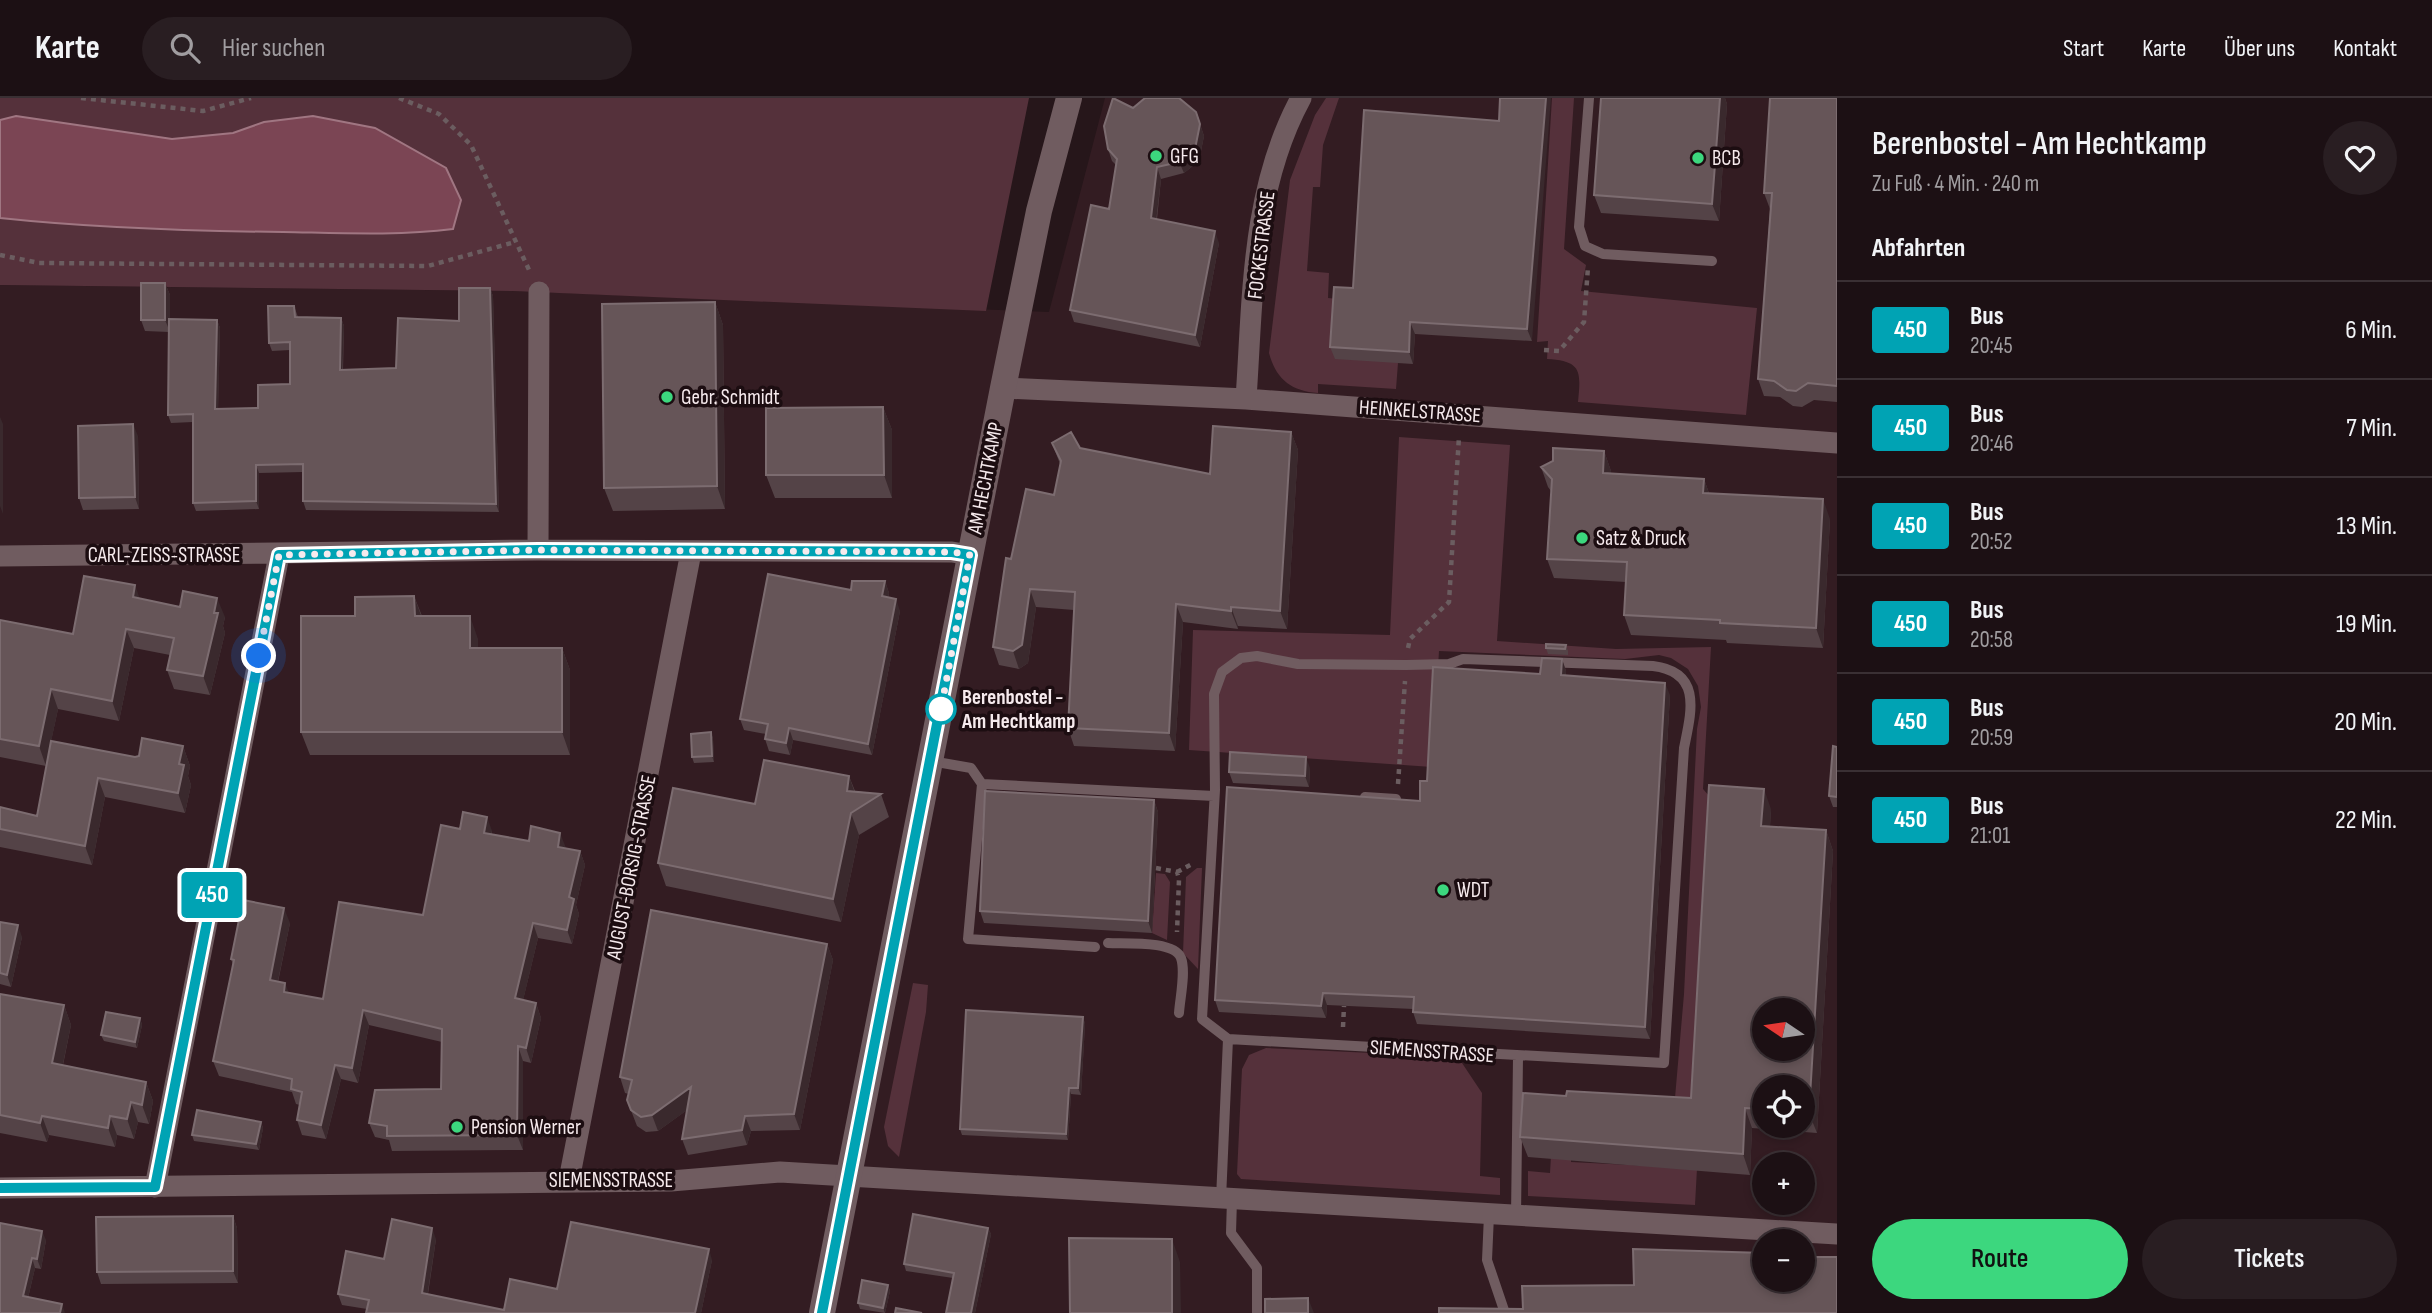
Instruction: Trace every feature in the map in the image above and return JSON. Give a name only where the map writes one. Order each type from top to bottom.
[{"type":"street","name":"AM HECHTKAMP","points":[[822,1313],[1003,388],[1040,211],[1069,98]]},
{"type":"street","name":"FOCKESTRASSE","points":[[1246,399],[1261,218],[1278,149],[1301,98]]},
{"type":"street","points":[[538,550],[539,292]]},
{"type":"street","name":"HEINKELSTRASSE","points":[[1003,388],[1246,399],[1837,443]]},
{"type":"street","name":"CARL-ZEISS-STRASSE","points":[[0,556],[279,555],[538,550],[952,552],[970,555]]},
{"type":"street","name":"AUGUST-BORSIG-STRASSE","points":[[569,1180],[691,552]]},
{"type":"street","points":[[155,1187],[279,555]]},
{"type":"street","name":"SIEMENSSTRASSE","points":[[0,1188],[671,1181],[780,1172],[1489,1214],[1515,1206],[1837,1234]]},
{"type":"lane","points":[[1589,98],[1579,232],[1589,250],[1712,261]]},
{"type":"lane","points":[[1257,1313],[1257,1268],[1231,1233],[1226,1199],[1228,1039],[1202,1019],[1214,793],[1214,694],[1222,672],[1233,663],[1257,656],[1298,664],[1449,664],[1463,659],[1653,666],[1667,668],[1679,675],[1689,687],[1691,704],[1684,748],[1664,1063],[1518,1056]]},
{"type":"lane","points":[[931,761],[971,768],[982,784],[968,939],[1095,947]]},
{"type":"lane","points":[[982,784],[1214,793],[1229,791]]},
{"type":"lane","points":[[1355,797],[1396,799]]},
{"type":"lane","points":[[1108,943],[1165,946],[1175,951],[1182,959],[1179,1013]]},
{"type":"lane","name":"SIEMENSSTRASSE","points":[[1228,1039],[1518,1056],[1515,1206]]},
{"type":"lane","points":[[1489,1214],[1487,1260],[1505,1313]]},
{"type":"path","points":[[81,98],[202,111],[251,98]]},
{"type":"path","points":[[399,98],[439,114],[471,145],[539,292]]},
{"type":"path","points":[[0,255],[39,263],[428,266],[515,242]]},
{"type":"path","points":[[1544,350],[1559,351],[1584,322],[1589,250]]},
{"type":"path","points":[[1396,799],[1410,639],[1449,601],[1462,414]]},
{"type":"path","points":[[1156,868],[1177,872],[1179,879],[1175,951]]},
{"type":"shaded area","points":[[0,98],[1029,98],[986,311],[512,291],[0,285],[0,218],[176,230],[411,233],[453,229],[461,200],[446,168],[375,128],[264,122],[233,133],[172,139],[16,116],[0,120]]},
{"type":"shaded area","points":[[1105,98],[1837,98],[1837,1313],[0,1313],[0,285],[512,291],[1049,312]]},
{"type":"shaded area","points":[[1326,98],[1339,98],[1323,145],[1320,187],[1313,187],[1307,271],[1329,273],[1328,298],[1338,299],[1398,363],[1396,389],[1318,384],[1318,393],[1300,390],[1280,377],[1269,353],[1290,180],[1315,115]]},
{"type":"shaded area","points":[[1552,98],[1574,98],[1564,249],[1586,265],[1581,291],[1757,308],[1746,415],[1578,402],[1577,370],[1567,362],[1547,359],[1548,341],[1537,342]]},
{"type":"shaded area","points":[[16,116],[172,139],[233,133],[264,122],[313,116],[375,128],[446,168],[461,200],[453,229],[411,233],[176,230],[0,218],[0,120]]},
{"type":"shaded area","points":[[1399,437],[1510,445],[1497,641],[1616,649],[1711,647],[1703,789],[1717,805],[1695,1205],[1528,1196],[1528,1171],[1550,1173],[1552,1139],[1572,1140],[1571,1162],[1669,1167],[1684,994],[1697,729],[1701,707],[1698,686],[1688,669],[1671,658],[1659,655],[1625,659],[1439,651],[1432,767],[1189,750],[1193,630],[1390,635]]},
{"type":"shaded area","points":[[1197,868],[1202,868],[1198,969],[1183,953],[1186,877]]},
{"type":"shaded area","points":[[1156,873],[1165,874],[1170,882],[1167,940],[1152,933]]},
{"type":"shaded area","points":[[913,983],[928,985],[926,1012],[899,1157],[888,1146],[884,1127]]},
{"type":"shaded area","points":[[1266,1048],[1458,1057],[1482,1093],[1480,1176],[1500,1178],[1500,1195],[1241,1179],[1237,1174],[1242,1069],[1249,1055]]},
{"type":"building","points":[[1113,98],[1133,108],[1145,98],[1179,98],[1196,112],[1200,124],[1195,149],[1179,162],[1157,167],[1151,218],[1215,231],[1195,335],[1070,310],[1091,205],[1109,209],[1117,159],[1108,149],[1104,126]]},
{"type":"building","points":[[1500,98],[1546,98],[1527,329],[1410,322],[1409,352],[1330,347],[1334,287],[1353,288],[1364,110],[1499,121]]},
{"type":"building","name":"BCB","points":[[1601,98],[1720,98],[1712,204],[1594,195]]},
{"type":"building","points":[[1770,98],[1837,98],[1837,386],[1808,383],[1796,391],[1787,390],[1774,381],[1758,379],[1772,193],[1764,193]]},
{"type":"building","points":[[141,283],[165,283],[165,320],[141,320]]},
{"type":"building","points":[[459,288],[490,288],[496,504],[303,501],[303,464],[256,465],[256,501],[193,503],[193,414],[168,415],[169,319],[217,320],[215,409],[258,408],[258,385],[290,384],[290,342],[269,343],[268,306],[294,306],[295,317],[341,318],[340,370],[396,368],[398,318],[459,321]]},
{"type":"building","name":"Gebr. Schmidt","points":[[715,302],[717,486],[604,488],[602,304]]},
{"type":"building","points":[[883,407],[884,475],[766,475],[766,408]]},
{"type":"building","points":[[133,424],[135,497],[79,498],[78,426]]},
{"type":"building","points":[[1213,426],[1291,432],[1280,611],[1231,607],[1231,611],[1176,604],[1169,733],[1068,728],[1075,592],[1030,589],[1022,645],[1013,651],[993,647],[1006,558],[1011,559],[1026,489],[1054,495],[1061,461],[1052,443],[1071,432],[1080,448],[1210,474]]},
{"type":"building","points":[[1553,448],[1604,451],[1603,473],[1704,479],[1703,493],[1823,499],[1816,628],[1624,615],[1627,562],[1547,559],[1552,479],[1541,467],[1553,461]]},
{"type":"building","points":[[768,574],[851,590],[852,581],[885,581],[882,596],[896,599],[868,744],[789,728],[786,743],[765,739],[768,724],[740,719]]},
{"type":"building","points":[[84,576],[135,585],[133,597],[180,607],[183,591],[217,598],[214,613],[218,613],[203,676],[167,670],[174,638],[126,629],[112,701],[51,689],[39,746],[0,739],[0,620],[73,634]]},
{"type":"building","points":[[414,596],[415,616],[470,616],[470,648],[562,648],[562,732],[301,732],[301,616],[355,616],[355,597]]},
{"type":"building","points":[[1546,644],[1566,645],[1565,649],[1546,648]]},
{"type":"building","name":"WDT","points":[[1542,658],[1562,659],[1561,675],[1665,683],[1645,1027],[1413,1012],[1414,997],[1323,993],[1321,1006],[1215,1000],[1227,787],[1420,801],[1420,781],[1427,781],[1433,667],[1540,674]]},
{"type":"building","points":[[711,732],[712,756],[692,757],[691,734]]},
{"type":"building","points":[[142,738],[183,746],[179,764],[184,765],[178,793],[98,778],[85,846],[0,829],[0,807],[37,816],[51,741],[135,757],[139,756]]},
{"type":"building","points":[[1833,746],[1837,747],[1837,797],[1829,796]]},
{"type":"building","points":[[1230,752],[1306,757],[1305,776],[1229,772]]},
{"type":"building","points":[[764,760],[849,776],[847,791],[881,794],[851,813],[833,899],[658,863],[673,788],[755,804]]},
{"type":"building","points":[[1709,785],[1764,789],[1761,826],[1826,830],[1815,1013],[1815,998],[1752,998],[1752,1061],[1812,1061],[1811,1075],[1752,1075],[1752,1108],[1745,1108],[1743,1154],[1520,1137],[1523,1093],[1566,1096],[1567,1091],[1691,1098]]},
{"type":"building","points":[[985,791],[1154,800],[1148,921],[980,911]]},
{"type":"building","points":[[463,812],[487,817],[484,833],[529,841],[531,826],[560,833],[558,847],[580,851],[569,897],[574,899],[567,930],[533,923],[515,998],[536,1003],[526,1048],[518,1046],[517,1135],[387,1136],[387,1126],[369,1123],[375,1090],[441,1089],[442,1029],[363,1010],[352,1068],[335,1065],[321,1125],[297,1120],[302,1092],[291,1089],[292,1079],[213,1061],[234,960],[231,959],[243,900],[284,908],[270,980],[285,983],[284,992],[323,999],[339,902],[423,915],[441,825],[460,829]]},
{"type":"building","points":[[651,910],[827,944],[794,1114],[745,1116],[742,1130],[682,1139],[691,1087],[652,1115],[641,1117],[631,1110],[627,1100],[632,1080],[620,1077]]},
{"type":"building","points":[[0,922],[18,925],[7,975],[0,973]]},
{"type":"building","points":[[0,994],[64,1005],[52,1063],[146,1082],[142,1105],[131,1102],[127,1119],[110,1116],[108,1128],[42,1116],[40,1123],[0,1115]]},
{"type":"building","points":[[966,1010],[1083,1017],[1078,1088],[1069,1088],[1066,1134],[960,1129]]},
{"type":"building","points":[[106,1012],[140,1018],[135,1042],[101,1035]]},
{"type":"building","points":[[197,1110],[261,1122],[256,1144],[192,1135]]},
{"type":"building","points":[[913,1214],[988,1228],[971,1313],[946,1313],[954,1273],[904,1264]]},
{"type":"building","points":[[233,1216],[233,1271],[97,1272],[96,1217]]},
{"type":"building","points":[[392,1219],[432,1228],[422,1293],[504,1310],[510,1279],[557,1289],[571,1222],[709,1249],[695,1313],[366,1313],[369,1300],[338,1294],[346,1251],[384,1259]]},
{"type":"building","points":[[0,1223],[42,1231],[37,1259],[32,1258],[23,1296],[62,1304],[60,1313],[0,1313]]},
{"type":"building","points":[[1069,1238],[1172,1239],[1172,1313],[1070,1313]]},
{"type":"building","points":[[1633,1249],[1752,1253],[1752,1292],[1815,1292],[1815,1257],[1837,1257],[1837,1313],[1439,1313],[1439,1308],[1523,1309],[1522,1286],[1634,1285]]},
{"type":"building","points":[[862,1280],[888,1285],[883,1308],[858,1303]]},
{"type":"building","points":[[1308,1298],[1308,1313],[1265,1313],[1265,1299]]},
{"type":"building","points":[[896,1308],[922,1313],[895,1313]]},
{"type":"bus line","name":"450","points":[[0,1188],[155,1187],[279,555],[538,550],[952,552],[970,555],[822,1313]]},
{"type":"place","name":"GFG","points":[[1156,156]]},
{"type":"place","name":"BCB","points":[[1698,158]]},
{"type":"place","name":"Gebr. Schmidt","points":[[667,397]]},
{"type":"place","name":"Satz & Druck","points":[[1582,538]]},
{"type":"place","name":"Berenbostel - Am Hechtkamp","points":[[941,709]]},
{"type":"place","name":"WDT","points":[[1443,890]]},
{"type":"place","name":"Pension Werner","points":[[457,1127]]},
{"type":"route","points":[[259,656],[279,555],[538,550],[952,552],[970,555],[941,709]]}]
